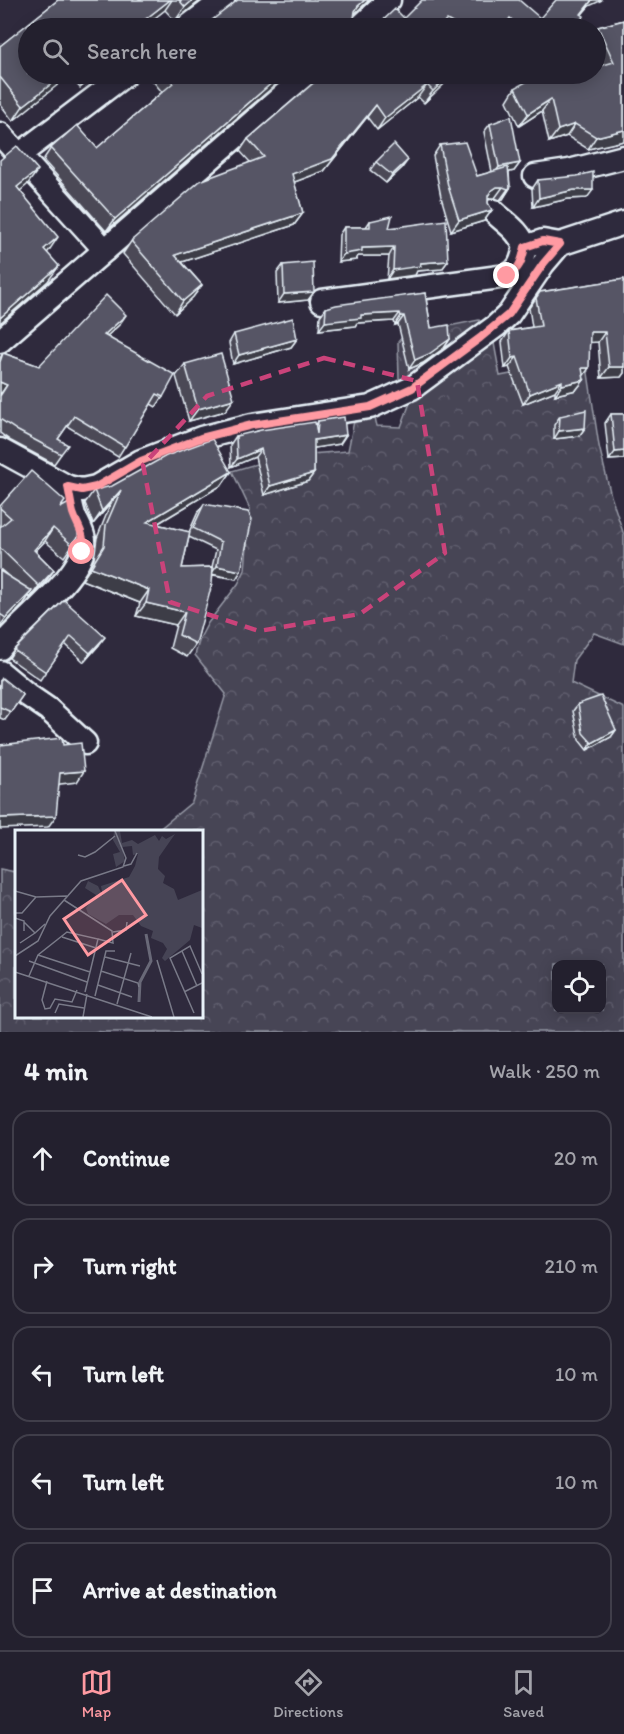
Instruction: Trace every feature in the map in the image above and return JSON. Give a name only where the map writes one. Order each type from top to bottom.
[{"type":"street","points":[[199,18],[223,0]]},
{"type":"street","points":[[370,18],[389,0]]},
{"type":"street","points":[[19,155],[113,84]]},
{"type":"street","points":[[0,341],[296,84]]},
{"type":"street","points":[[0,134],[105,250]]},
{"type":"street","points":[[535,176],[569,171],[624,157]]},
{"type":"street","points":[[322,301],[507,276],[515,272],[525,247],[523,240],[516,230],[493,212]]},
{"type":"street","points":[[525,247],[543,241],[560,244],[624,223]]},
{"type":"street","points":[[0,450],[68,487],[82,490],[96,487],[141,461],[201,438],[252,425],[370,407],[412,388],[509,314],[543,264],[560,244]]},
{"type":"street","points":[[0,648],[44,605],[73,570],[82,552],[84,542],[73,514],[68,487]]},
{"type":"street","points":[[0,672],[48,709],[85,743]]},
{"type":"highlighted area","points":[[324,358],[417,381],[445,553],[360,614],[259,631],[170,602],[143,465],[207,396]]},
{"type":"green space","points":[[479,320],[492,332],[500,376],[586,360],[599,446],[611,496],[624,535],[624,644],[594,633],[574,660],[571,683],[624,708],[624,1032],[0,1032],[0,869],[15,872],[15,1017],[202,1017],[202,830],[158,830],[192,802],[226,694],[195,655],[208,623],[238,584],[245,570],[250,509],[232,471],[284,456],[348,451],[355,416],[373,410],[377,426],[401,427],[413,395],[399,378],[398,342],[415,322],[424,331]]},
{"type":"building","points":[[58,0],[170,0],[147,18],[35,18]]},
{"type":"building","points":[[179,0],[193,0],[185,7]]},
{"type":"building","points":[[238,0],[365,0],[358,6],[354,18],[215,18]]},
{"type":"building","points":[[422,0],[519,0],[540,18],[510,18],[404,18]]},
{"type":"building","points":[[556,0],[592,0],[581,14],[584,16],[582,18],[540,18]]},
{"type":"building","points":[[395,9],[404,18],[385,18]]},
{"type":"building","points":[[624,20],[624,130],[596,137],[575,124],[558,130],[551,99],[528,114],[515,88],[522,84],[606,84],[606,64],[614,62],[606,44],[606,25]]},
{"type":"building","points":[[18,32],[18,84],[51,84],[23,106],[0,77],[0,46]]},
{"type":"building","points":[[172,84],[270,84],[115,219],[51,148],[77,125],[97,148]]},
{"type":"building","points":[[312,84],[440,84],[433,91],[427,85],[385,118],[376,105],[332,159],[292,174],[303,213],[175,255],[202,285],[183,301],[132,240],[200,181],[264,157],[248,139]]},
{"type":"building","points":[[511,116],[520,163],[499,167],[490,124]]},
{"type":"building","points":[[465,142],[477,176],[508,167],[510,188],[497,187],[491,191],[488,203],[492,210],[459,220],[448,186],[440,145]]},
{"type":"building","points":[[394,144],[408,160],[392,175],[376,162]]},
{"type":"building","points":[[17,146],[38,170],[17,187],[58,237],[44,249],[59,266],[0,318],[0,160]]},
{"type":"building","points":[[593,172],[593,190],[574,190],[539,198],[538,180]]},
{"type":"building","points":[[392,216],[389,228],[446,220],[448,261],[420,263],[421,266],[393,270],[394,247],[362,248],[362,251],[344,254],[344,227],[370,227],[370,221]]},
{"type":"building","points":[[313,262],[314,292],[284,294],[283,265]]},
{"type":"building","points":[[624,279],[624,367],[609,367],[605,332],[590,332],[589,368],[582,368],[584,380],[562,385],[562,381],[530,394],[517,357],[512,358],[509,331],[541,326],[536,298],[540,292]]},
{"type":"building","points":[[425,293],[431,328],[449,325],[450,339],[429,354],[415,360],[404,316],[400,313],[361,315],[361,318],[325,322],[326,308],[336,305]]},
{"type":"building","points":[[106,295],[126,315],[104,335],[175,375],[163,397],[157,394],[125,447],[74,416],[58,439],[68,445],[61,454],[0,419],[0,396],[7,385],[0,382],[0,362],[3,353],[39,366]]},
{"type":"building","points":[[293,318],[297,339],[239,355],[234,334]]},
{"type":"building","points":[[221,354],[234,399],[198,409],[185,364]]},
{"type":"building","points":[[586,410],[585,428],[559,431],[560,416]]},
{"type":"building","points":[[611,414],[624,414],[624,451],[615,452]]},
{"type":"building","points":[[344,417],[346,435],[314,440],[314,473],[270,486],[261,449],[237,459],[236,436],[315,422],[317,434],[318,421]]},
{"type":"building","points":[[212,439],[231,472],[147,522],[190,532],[182,568],[213,567],[212,584],[196,644],[179,635],[185,612],[146,603],[149,590],[91,567],[104,546],[106,525],[121,490],[102,511],[94,490],[112,486],[166,456]]},
{"type":"building","points":[[31,471],[65,501],[60,508],[69,503],[79,528],[78,537],[72,545],[53,528],[34,550],[54,570],[39,586],[0,548],[0,527],[11,518],[0,506]]},
{"type":"building","points":[[204,504],[248,512],[252,519],[241,571],[217,566],[221,542],[193,528]]},
{"type":"building","points":[[0,571],[32,591],[6,618],[0,614]]},
{"type":"building","points":[[64,600],[105,637],[90,653],[71,636],[46,672],[14,650]]},
{"type":"building","points":[[2,678],[23,695],[11,712],[0,707]]},
{"type":"building","points":[[601,696],[616,730],[592,743],[583,733],[578,704]]},
{"type":"building","points":[[62,738],[63,745],[81,743],[84,771],[60,773],[56,816],[0,818],[0,745]]},
{"type":"route","points":[[82,552],[84,542],[73,514],[68,487],[82,490],[96,487],[141,461],[201,438],[252,425],[370,407],[412,388],[509,314],[543,264],[560,244],[543,241],[525,247],[519,266],[515,272],[507,276]]}]
